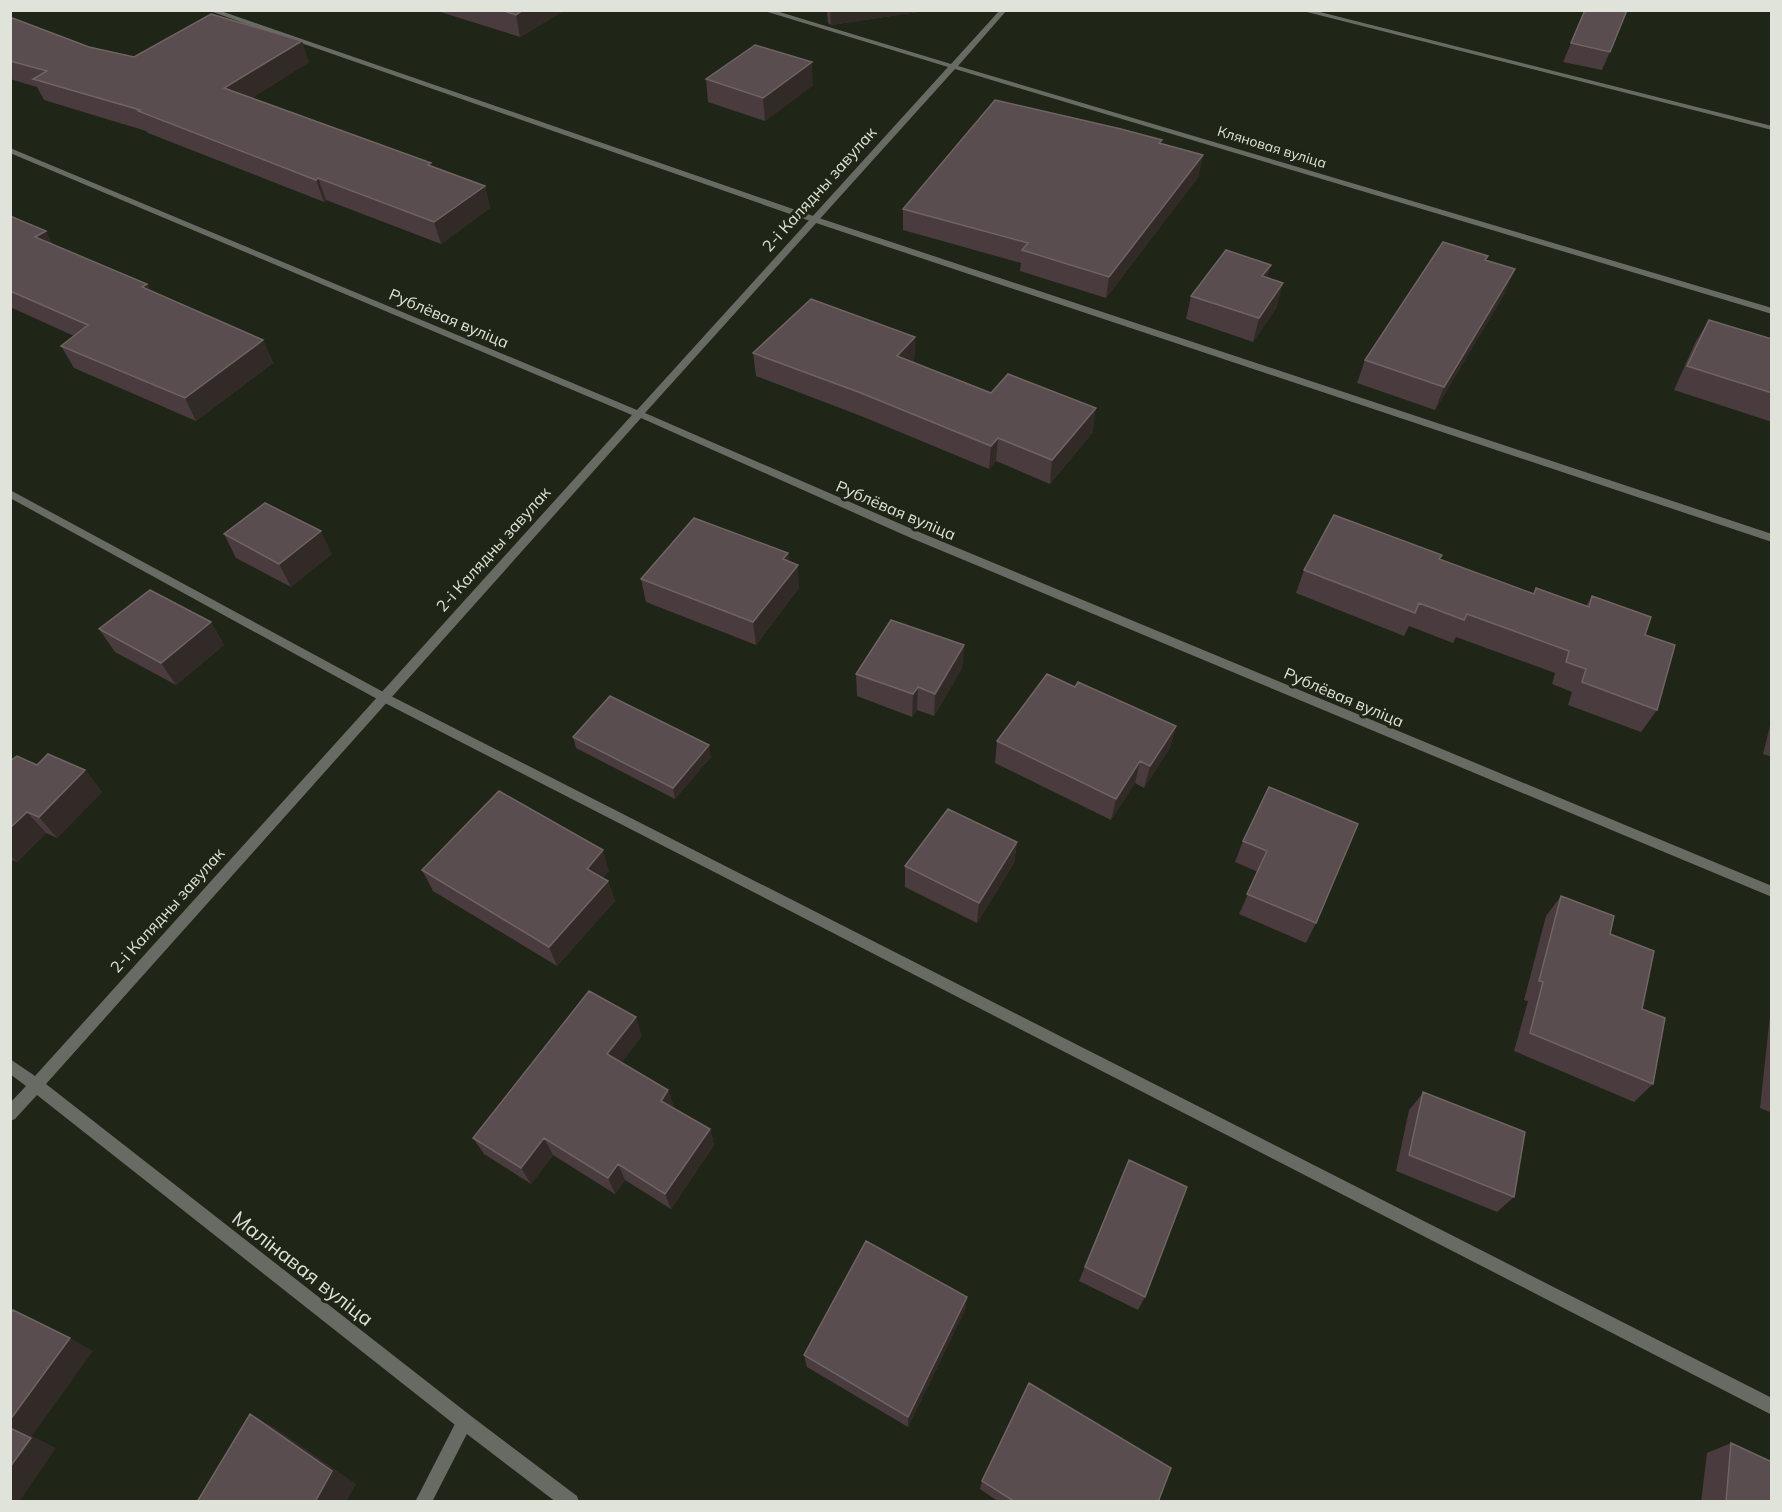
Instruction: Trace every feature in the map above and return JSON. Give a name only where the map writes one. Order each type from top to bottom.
[{"type":"street","points":[[210,10],[816,219],[1772,538]]},
{"type":"street","name":"Кляновая вуліца","points":[[764,10],[1772,311]]},
{"type":"street","name":"2-і Калядны завулак","points":[[10,1114],[383,697],[1004,10]]},
{"type":"street","points":[[1302,10],[1772,128]]},
{"type":"street","name":"Рублёвая вуліца","points":[[10,150],[639,414],[915,535],[1772,892]]},
{"type":"street","points":[[10,493],[383,697],[1772,1407]]},
{"type":"street","name":"Малінавая вуліца","points":[[10,1065],[465,1422],[571,1502]]},
{"type":"street","points":[[423,1502],[465,1422]]},
{"type":"building","points":[[501,10],[523,10],[516,15]]},
{"type":"building","points":[[1585,10],[1627,10],[1610,52],[1571,43]]},
{"type":"building","points":[[211,14],[302,41],[224,88],[431,163],[428,165],[485,186],[434,222],[318,178],[316,180],[138,111],[140,110],[33,79],[47,71],[10,61],[10,17],[89,47],[134,57]]},
{"type":"building","points":[[755,45],[812,62],[763,98],[706,79]]},
{"type":"building","points":[[995,100],[1121,129],[1162,140],[1159,143],[1203,155],[1109,277],[1022,250],[1028,243],[903,209]]},
{"type":"building","points":[[10,216],[46,231],[35,237],[147,284],[142,287],[263,340],[185,398],[61,346],[88,325],[10,291]]},
{"type":"building","points":[[1443,242],[1488,256],[1485,260],[1515,269],[1444,387],[1365,360]]},
{"type":"building","points":[[1226,250],[1271,265],[1262,276],[1283,283],[1259,318],[1191,296]]},
{"type":"building","points":[[811,299],[915,337],[897,356],[991,393],[1008,374],[1096,408],[1052,460],[998,438],[991,446],[861,393],[753,353]]},
{"type":"building","points":[[1709,320],[1772,339],[1772,393],[1687,366]]},
{"type":"building","points":[[265,503],[321,531],[279,564],[224,534]]},
{"type":"building","points":[[1334,515],[1442,555],[1439,559],[1534,594],[1536,588],[1589,607],[1592,596],[1651,617],[1645,635],[1675,645],[1657,710],[1582,682],[1586,669],[1566,662],[1569,651],[1467,614],[1464,620],[1419,603],[1415,613],[1304,570]]},
{"type":"building","points":[[694,518],[788,553],[783,559],[798,565],[753,622],[641,579]]},
{"type":"building","points":[[150,590],[211,622],[161,663],[99,629]]},
{"type":"building","points":[[891,620],[964,645],[935,694],[918,687],[913,694],[856,674]]},
{"type":"building","points":[[1047,674],[1075,687],[1078,682],[1176,726],[1150,766],[1140,761],[1116,799],[997,741]]},
{"type":"building","points":[[610,696],[709,745],[673,788],[573,737]]},
{"type":"building","points":[[48,754],[85,770],[39,817],[27,812],[10,828],[10,761],[17,756],[37,765]]},
{"type":"building","points":[[1269,787],[1358,824],[1316,923],[1247,894],[1267,851],[1243,841]]},
{"type":"building","points":[[499,791],[603,850],[587,869],[608,881],[549,947],[422,870]]},
{"type":"building","points":[[948,809],[1017,842],[979,903],[905,866]]},
{"type":"building","points":[[1561,896],[1614,916],[1610,934],[1654,951],[1642,1009],[1665,1018],[1653,1084],[1530,1033],[1543,982],[1539,981]]},
{"type":"building","points":[[589,991],[636,1017],[607,1054],[668,1090],[661,1101],[710,1129],[665,1194],[618,1164],[608,1178],[544,1138],[521,1168],[473,1138]]},
{"type":"building","points":[[1423,1092],[1525,1132],[1514,1197],[1409,1155]]},
{"type":"building","points":[[1129,1160],[1187,1187],[1145,1297],[1085,1267]]},
{"type":"building","points":[[866,1241],[967,1297],[908,1417],[804,1355]]},
{"type":"building","points":[[13,1310],[70,1338],[10,1420],[10,1314]]},
{"type":"building","points":[[1029,1383],[1171,1468],[1158,1502],[1015,1502],[982,1481]]},
{"type":"building","points":[[250,1414],[332,1471],[315,1502],[197,1502]]},
{"type":"building","points":[[10,1428],[31,1438],[10,1467]]},
{"type":"building","points":[[1731,1443],[1772,1462],[1772,1502],[1726,1502]]}]
